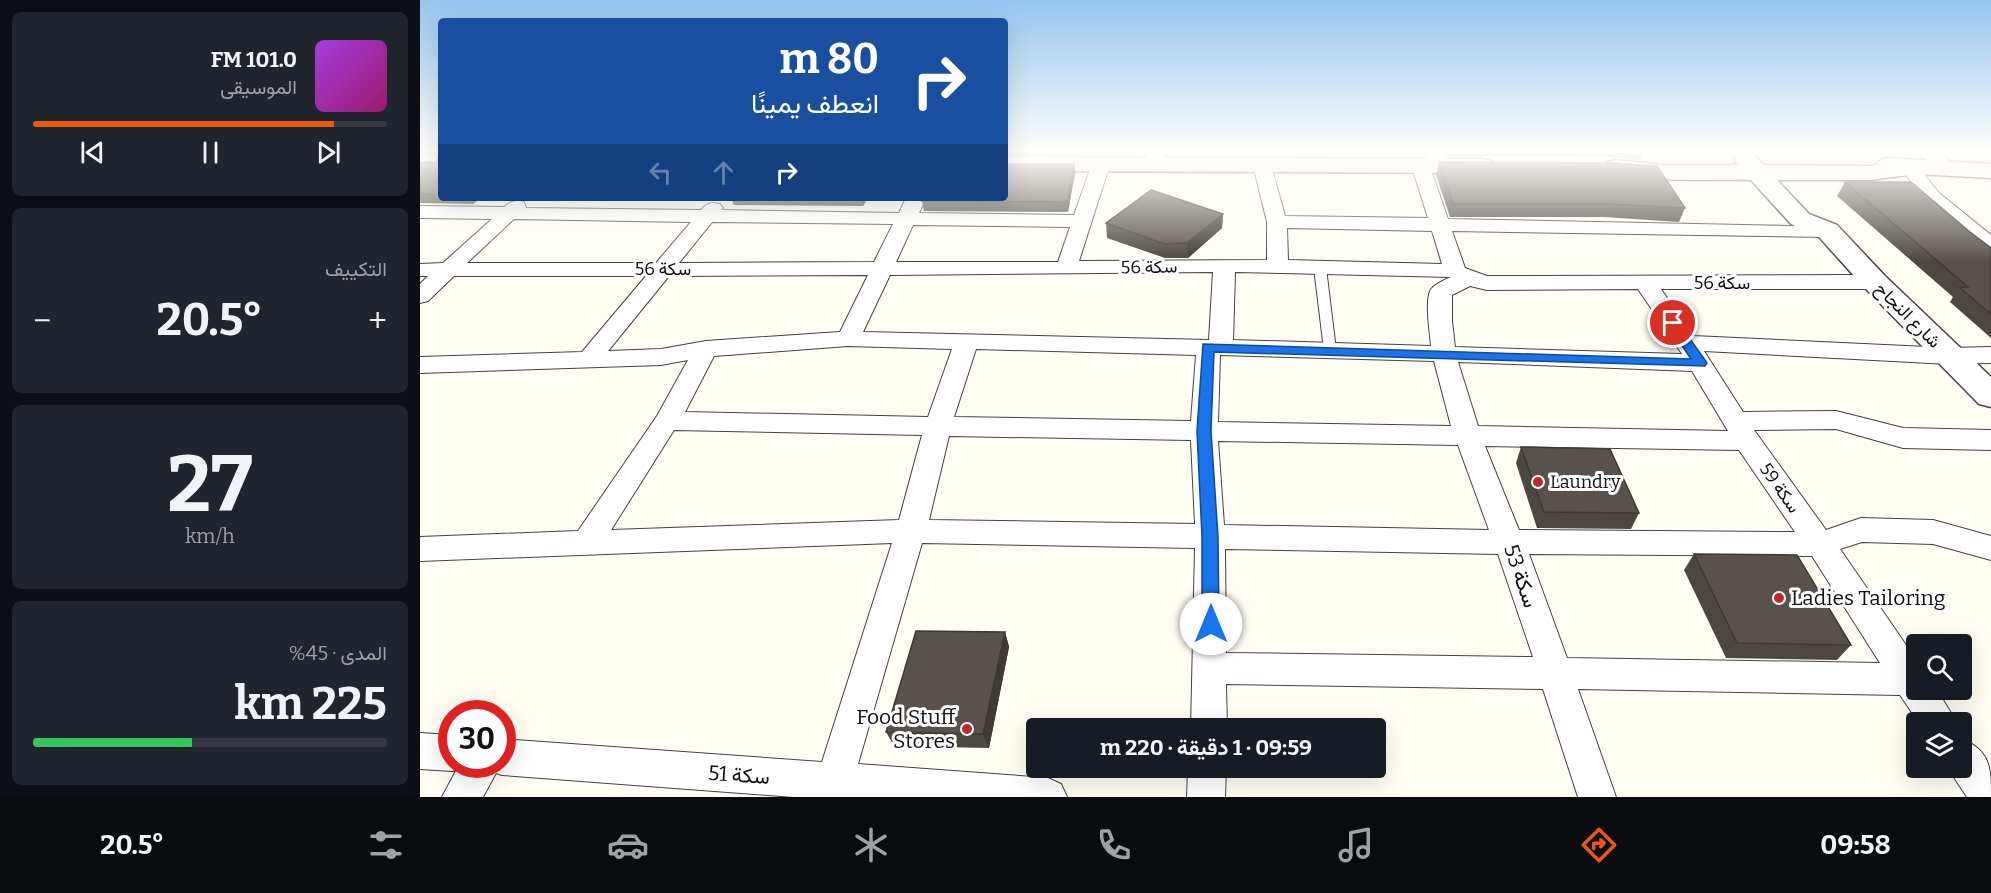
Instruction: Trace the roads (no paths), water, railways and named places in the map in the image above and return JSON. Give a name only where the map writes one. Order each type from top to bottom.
[{"type":"street","points":[[1066,268],[1093,188]]},
{"type":"street","points":[[1268,188],[1277,222],[1278,268]]},
{"type":"street","points":[[1434,188],[1439,225],[1462,275]]},
{"type":"street","name":"شارع النجاح","points":[[1780,188],[1800,219],[1828,231],[1875,282],[1991,396]]},
{"type":"street","points":[[1811,193],[1813,188]]},
{"type":"street","points":[[1925,188],[1931,196],[1991,245]]},
{"type":"street","points":[[420,296],[523,201]]},
{"type":"street","points":[[588,360],[718,201]]},
{"type":"street","points":[[848,339],[915,201]]},
{"type":"street","points":[[420,212],[1082,221]]},
{"type":"street","points":[[1277,222],[1828,231]]},
{"type":"street","points":[[1209,718],[1210,537],[1204,431],[1224,266]]},
{"type":"street","name":"سكة 56","points":[[420,270],[1224,266],[1462,275],[1487,283],[1875,282]]},
{"type":"street","name":"سكة 53","points":[[1462,275],[1455,283],[1441,292],[1445,356],[1468,436],[1509,542],[1597,797]]},
{"type":"street","name":"سكة 59","points":[[1646,284],[1693,353],[1741,431],[1906,673]]},
{"type":"street","points":[[420,365],[661,357],[706,349],[848,339],[1330,350],[1445,356],[1693,353],[1991,355]]},
{"type":"street","points":[[834,783],[911,531],[938,426],[967,341]]},
{"type":"street","points":[[587,543],[667,421],[706,349]]},
{"type":"street","points":[[667,421],[1468,436],[1741,431],[1836,420],[1903,438],[1991,440]]},
{"type":"street","points":[[420,549],[911,531],[1509,542],[1820,544],[1861,530],[1933,532],[1991,548]]},
{"type":"street","points":[[1211,669],[1555,673],[1906,686]]},
{"type":"street","points":[[420,751],[438,752]]},
{"type":"street","name":"سكة 51","points":[[516,758],[1048,797]]},
{"type":"street","points":[[1972,772],[1989,797]]},
{"type":"street","points":[[461,797],[473,778]]},
{"type":"street","points":[[1206,797],[1207,778]]},
{"type":"lane","points":[[1320,268],[1330,350]]},
{"type":"place","name":"Laundry","points":[[1538,482]]},
{"type":"place","name":"Ladies Tailoring","points":[[1779,598]]},
{"type":"place","name":"Food Stuff Stores","points":[[967,729]]}]
